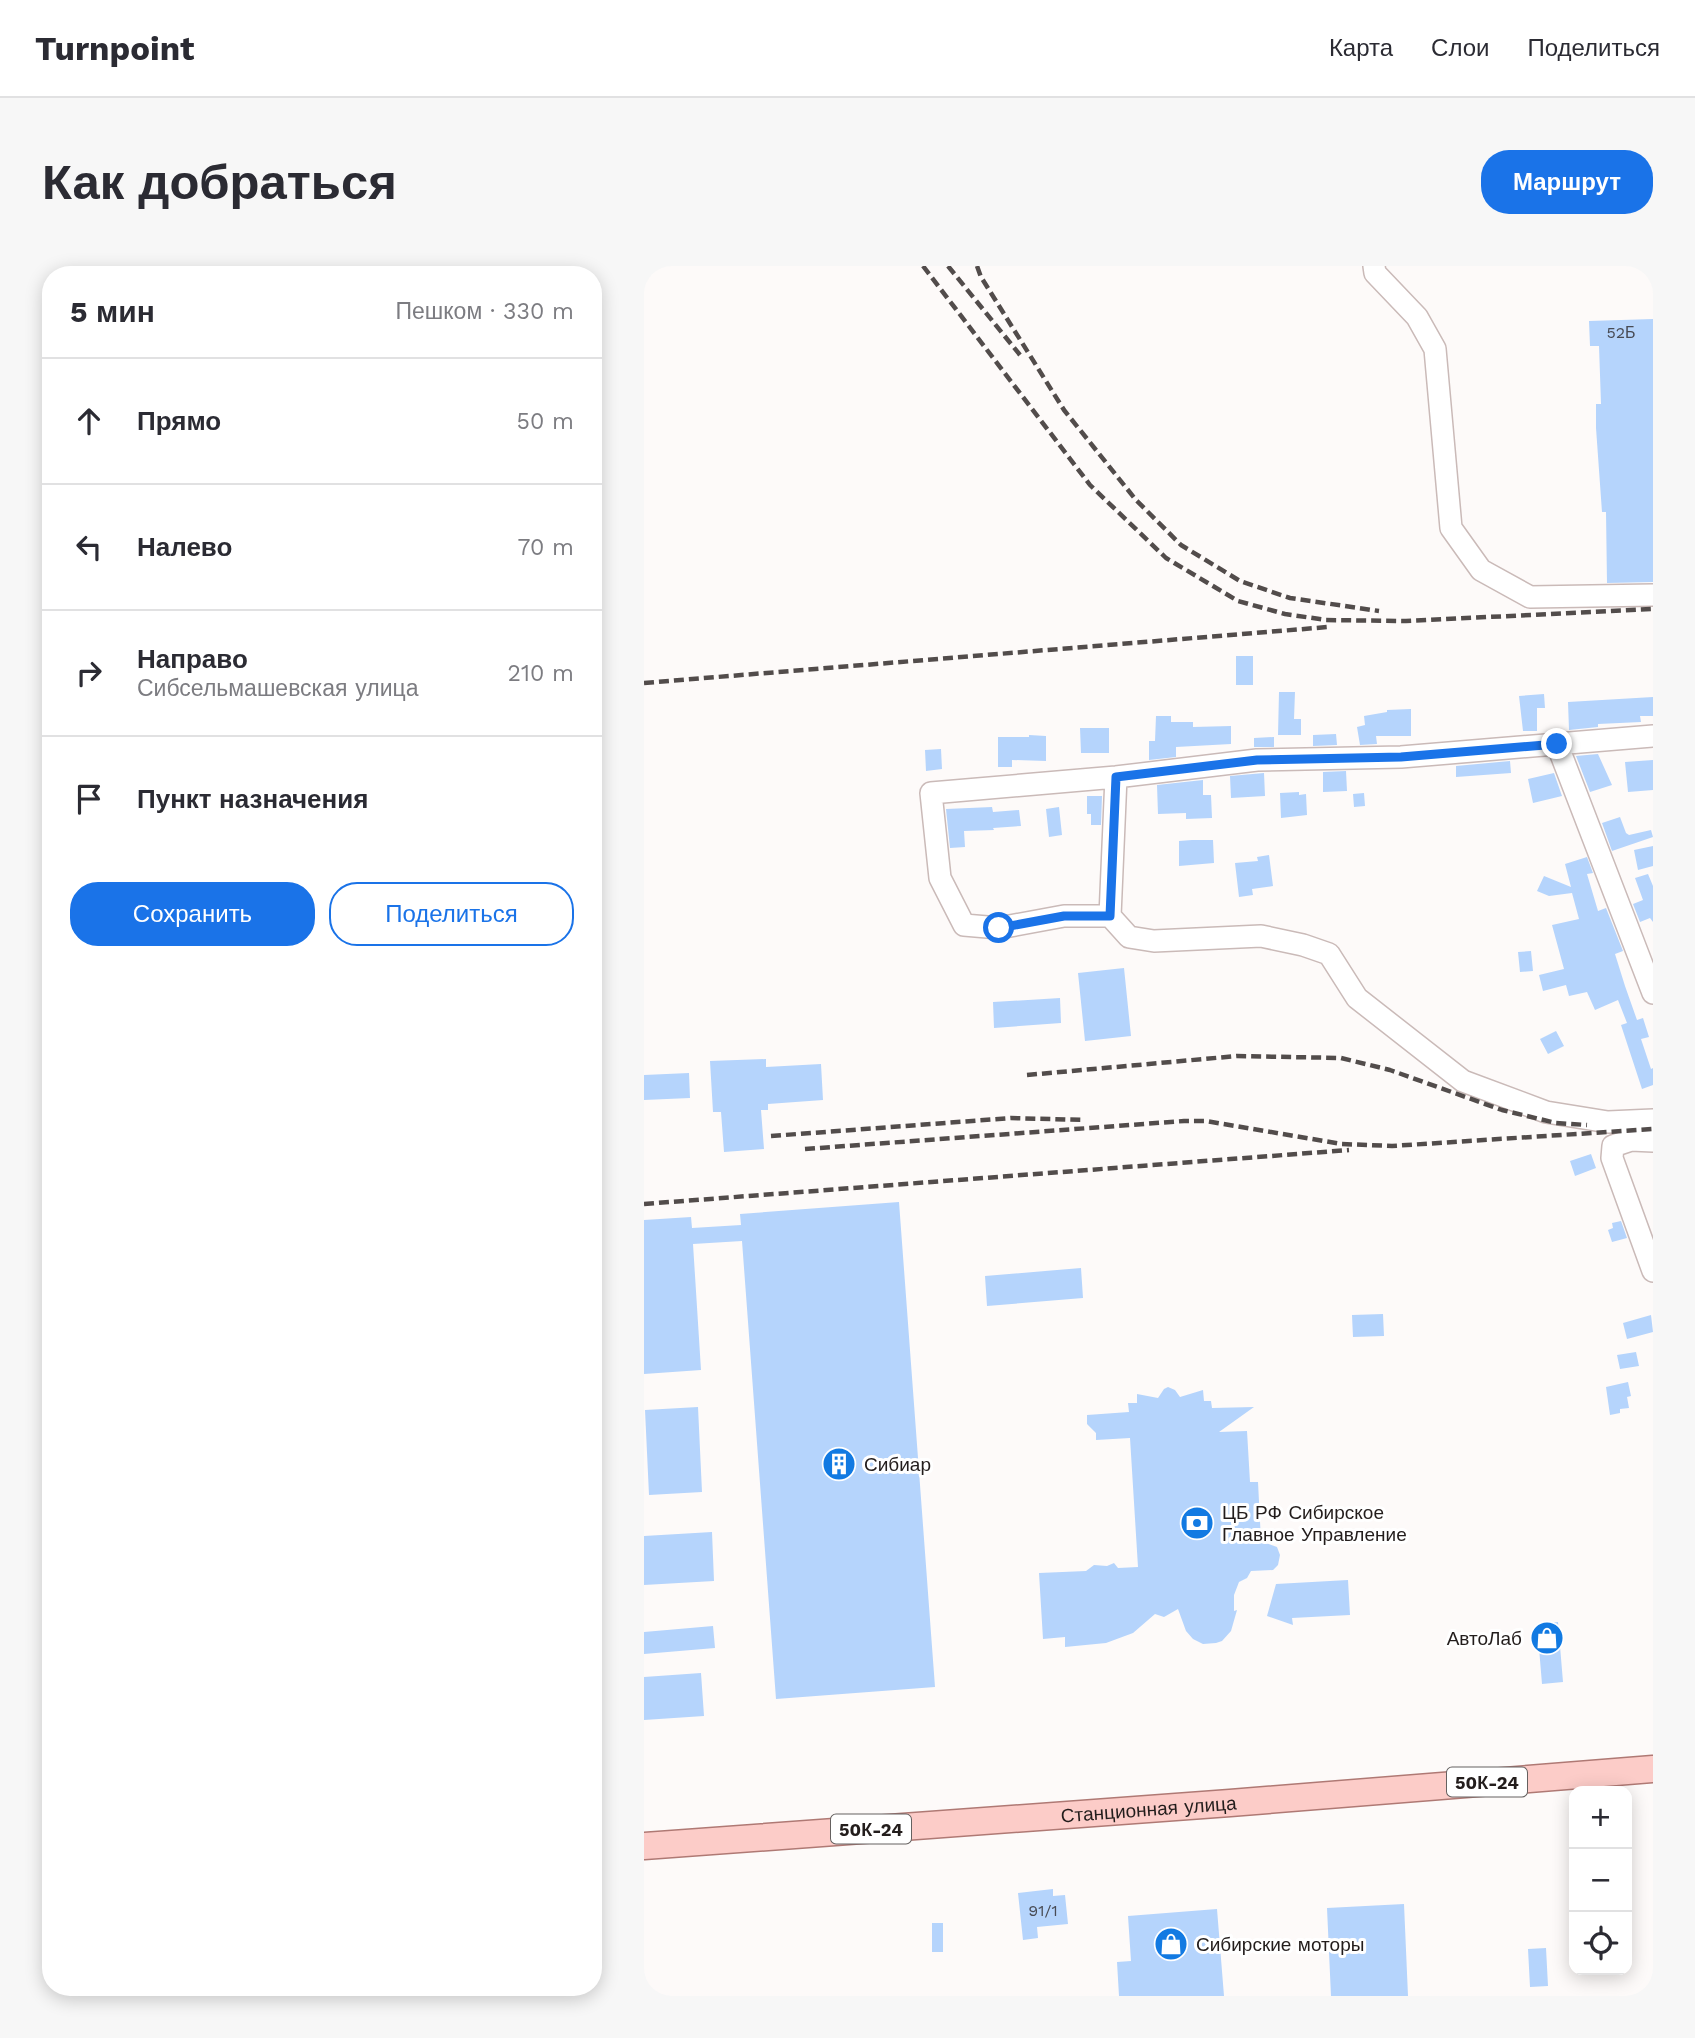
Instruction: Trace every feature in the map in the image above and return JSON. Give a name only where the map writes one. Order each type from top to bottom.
[{"type":"main road","name":"Станционная улица","points":[[644,1846],[1653,1769]]},
{"type":"street","points":[[1374,266],[1375,273],[1417,317],[1434,349],[1451,528],[1481,570],[1530,597],[1653,595]]},
{"type":"street","points":[[1110,916],[1064,916],[999,928],[964,925],[940,878],[932,793],[1116,777],[1257,760],[1401,757],[1653,736]]},
{"type":"street","points":[[1557,744],[1653,993]]},
{"type":"street","points":[[1116,777],[1110,916],[1129,937],[1154,942],[1261,936],[1329,954],[1357,998],[1463,1081],[1546,1112],[1608,1122],[1653,1120]]},
{"type":"street","points":[[1653,1140],[1631,1140],[1613,1146],[1612,1158],[1653,1271]]},
{"type":"building","points":[[1653,319],[1653,582],[1607,583],[1606,512],[1602,512],[1596,428],[1596,404],[1601,404],[1599,346],[1590,346],[1589,321]]},
{"type":"building","points":[[1236,656],[1253,656],[1253,685],[1236,685]]},
{"type":"building","points":[[1279,692],[1295,692],[1294,719],[1301,719],[1301,735],[1278,735]]},
{"type":"building","points":[[1544,694],[1545,708],[1537,708],[1537,731],[1523,731],[1519,696]]},
{"type":"building","points":[[1653,697],[1653,716],[1640,716],[1641,722],[1598,724],[1598,727],[1569,730],[1568,702]]},
{"type":"building","points":[[1411,709],[1411,736],[1376,736],[1377,744],[1360,745],[1357,727],[1365,725],[1364,716],[1387,710]]},
{"type":"building","points":[[1156,716],[1171,716],[1171,722],[1193,722],[1193,727],[1231,726],[1231,744],[1176,747],[1176,757],[1149,760],[1149,741],[1155,741]]},
{"type":"building","points":[[1080,728],[1109,728],[1109,753],[1081,753]]},
{"type":"building","points":[[1336,734],[1337,745],[1313,746],[1313,735]]},
{"type":"building","points":[[1046,736],[1046,761],[1012,760],[1012,767],[998,767],[998,737]]},
{"type":"building","points":[[1274,737],[1274,747],[1254,747],[1254,738]]},
{"type":"building","points":[[941,749],[942,769],[926,771],[925,750]]},
{"type":"building","points":[[1598,754],[1612,785],[1590,792],[1576,756]]},
{"type":"building","points":[[1653,760],[1653,790],[1628,792],[1625,762]]},
{"type":"building","points":[[1510,761],[1511,773],[1456,777],[1456,766]]},
{"type":"building","points":[[1346,771],[1347,791],[1323,792],[1323,772]]},
{"type":"building","points":[[1264,773],[1265,796],[1231,798],[1230,776]]},
{"type":"building","points":[[1554,773],[1562,796],[1533,803],[1528,779]]},
{"type":"building","points":[[1203,780],[1203,795],[1211,795],[1212,818],[1186,819],[1186,813],[1158,814],[1157,785]]},
{"type":"building","points":[[1299,792],[1299,795],[1306,794],[1307,815],[1281,818],[1280,793]]},
{"type":"building","points":[[1364,793],[1365,806],[1354,807],[1353,794]]},
{"type":"building","points":[[1087,796],[1102,796],[1101,825],[1091,825],[1091,814],[1087,814]]},
{"type":"building","points":[[992,807],[993,812],[1019,810],[1021,826],[964,831],[965,847],[950,848],[946,809]]},
{"type":"building","points":[[1059,807],[1062,835],[1049,837],[1046,809]]},
{"type":"building","points":[[1620,817],[1629,835],[1651,830],[1653,837],[1612,851],[1602,823]]},
{"type":"building","points":[[1213,840],[1214,863],[1179,866],[1179,841]]},
{"type":"building","points":[[1653,846],[1653,866],[1638,870],[1634,850]]},
{"type":"building","points":[[1269,855],[1273,886],[1252,889],[1253,895],[1239,897],[1235,863],[1258,861],[1257,857]]},
{"type":"building","points":[[1587,857],[1593,873],[1587,874],[1598,911],[1606,908],[1623,951],[1615,954],[1625,986],[1637,1020],[1643,1018],[1649,1037],[1641,1039],[1651,1069],[1653,1068],[1653,1085],[1642,1089],[1621,1025],[1627,1023],[1618,1000],[1595,1010],[1587,992],[1569,996],[1566,985],[1543,991],[1539,975],[1564,969],[1552,925],[1579,919],[1572,893],[1549,896],[1537,891],[1544,876],[1571,887],[1565,864]]},
{"type":"building","points":[[1648,874],[1653,886],[1653,922],[1650,918],[1640,922],[1633,904],[1643,900],[1635,878]]},
{"type":"building","points":[[1531,951],[1533,971],[1520,972],[1518,952]]},
{"type":"building","points":[[1124,968],[1131,1036],[1085,1041],[1078,973]]},
{"type":"building","points":[[1060,998],[1061,1023],[994,1028],[993,1002]]},
{"type":"building","points":[[1556,1031],[1564,1046],[1548,1054],[1540,1039]]},
{"type":"building","points":[[766,1059],[766,1067],[821,1064],[823,1100],[768,1104],[768,1110],[761,1110],[764,1149],[724,1152],[721,1112],[713,1112],[710,1061]]},
{"type":"building","points":[[689,1073],[690,1098],[644,1100],[644,1075]]},
{"type":"building","points":[[1591,1154],[1596,1168],[1575,1176],[1570,1161]]},
{"type":"building","name":"Сибиар","points":[[899,1202],[935,1687],[776,1699],[742,1241],[693,1244],[701,1370],[644,1374],[644,1220],[691,1217],[692,1228],[741,1225],[740,1214]]},
{"type":"building","points":[[1621,1221],[1627,1238],[1612,1242],[1608,1230],[1613,1228],[1612,1223]]},
{"type":"building","points":[[1081,1268],[1083,1298],[987,1306],[985,1276]]},
{"type":"building","points":[[1383,1314],[1384,1336],[1353,1337],[1352,1315]]},
{"type":"building","points":[[1651,1315],[1653,1332],[1627,1339],[1623,1323]]},
{"type":"building","points":[[1636,1352],[1639,1366],[1620,1369],[1617,1355]]},
{"type":"building","points":[[1628,1382],[1631,1396],[1627,1397],[1629,1408],[1620,1409],[1620,1413],[1610,1415],[1606,1387]]},
{"type":"building","name":"ЦБ РФ Сибирское Главное Управление","points":[[1168,1387],[1175,1390],[1180,1397],[1203,1390],[1204,1401],[1211,1401],[1212,1408],[1254,1407],[1219,1432],[1247,1431],[1250,1482],[1258,1482],[1261,1541],[1277,1547],[1280,1555],[1278,1565],[1273,1570],[1251,1571],[1247,1578],[1239,1582],[1234,1595],[1234,1611],[1237,1610],[1231,1631],[1222,1641],[1216,1643],[1203,1644],[1193,1639],[1186,1631],[1178,1609],[1164,1617],[1155,1614],[1133,1633],[1106,1643],[1065,1647],[1065,1637],[1043,1639],[1039,1573],[1086,1571],[1094,1565],[1107,1566],[1114,1563],[1118,1568],[1138,1567],[1130,1438],[1096,1440],[1096,1433],[1087,1424],[1087,1415],[1129,1412],[1128,1403],[1137,1403],[1137,1394],[1158,1398]]},
{"type":"building","points":[[698,1407],[702,1492],[649,1495],[645,1410]]},
{"type":"building","points":[[712,1532],[714,1581],[644,1585],[644,1536]]},
{"type":"building","points":[[1348,1580],[1350,1615],[1292,1618],[1293,1625],[1267,1616],[1276,1584]]},
{"type":"building","points":[[1558,1622],[1563,1682],[1542,1684],[1537,1624]]},
{"type":"building","points":[[713,1626],[715,1648],[644,1654],[644,1632]]},
{"type":"building","points":[[701,1673],[704,1716],[644,1720],[644,1677]]},
{"type":"building","points":[[1053,1889],[1053,1896],[1065,1895],[1068,1924],[1037,1927],[1038,1938],[1023,1940],[1018,1893]]},
{"type":"building","points":[[1404,1904],[1408,1996],[1331,1996],[1327,1908]]},
{"type":"building","points":[[1217,1909],[1224,1996],[1119,1996],[1117,1962],[1131,1961],[1128,1916]]},
{"type":"building","points":[[932,1923],[943,1923],[943,1952],[932,1952]]},
{"type":"building","points":[[1546,1948],[1548,1986],[1530,1987],[1528,1949]]},
{"type":"railway","points":[[923,266],[1090,485],[1166,558],[1238,601],[1285,614],[1326,620],[1406,621],[1653,609]]},
{"type":"railway","points":[[948,266],[1020,355]]},
{"type":"railway","points":[[977,266],[981,277],[1064,410],[1136,500],[1181,545],[1240,581],[1290,598],[1379,611]]},
{"type":"railway","points":[[644,683],[1328,627]]},
{"type":"railway","points":[[1027,1075],[1237,1056],[1341,1058],[1390,1070],[1502,1110],[1556,1123],[1587,1125]]},
{"type":"railway","points":[[771,1136],[1011,1118],[1085,1120]]},
{"type":"railway","points":[[805,1149],[1184,1121],[1206,1121],[1342,1144],[1392,1146],[1653,1129]]},
{"type":"railway","points":[[644,1204],[1349,1150]]},
{"type":"place","name":"Сибиар","points":[[839,1464]]},
{"type":"place","name":"ЦБ РФ Сибирское Главное Управление","points":[[1197,1523]]},
{"type":"place","name":"АвтоЛаб","points":[[1547,1638]]},
{"type":"place","name":"Сибирские моторы","points":[[1171,1944]]},
{"type":"route","points":[[999,928],[1064,916],[1110,916],[1116,777],[1257,760],[1401,757],[1557,744]]}]
